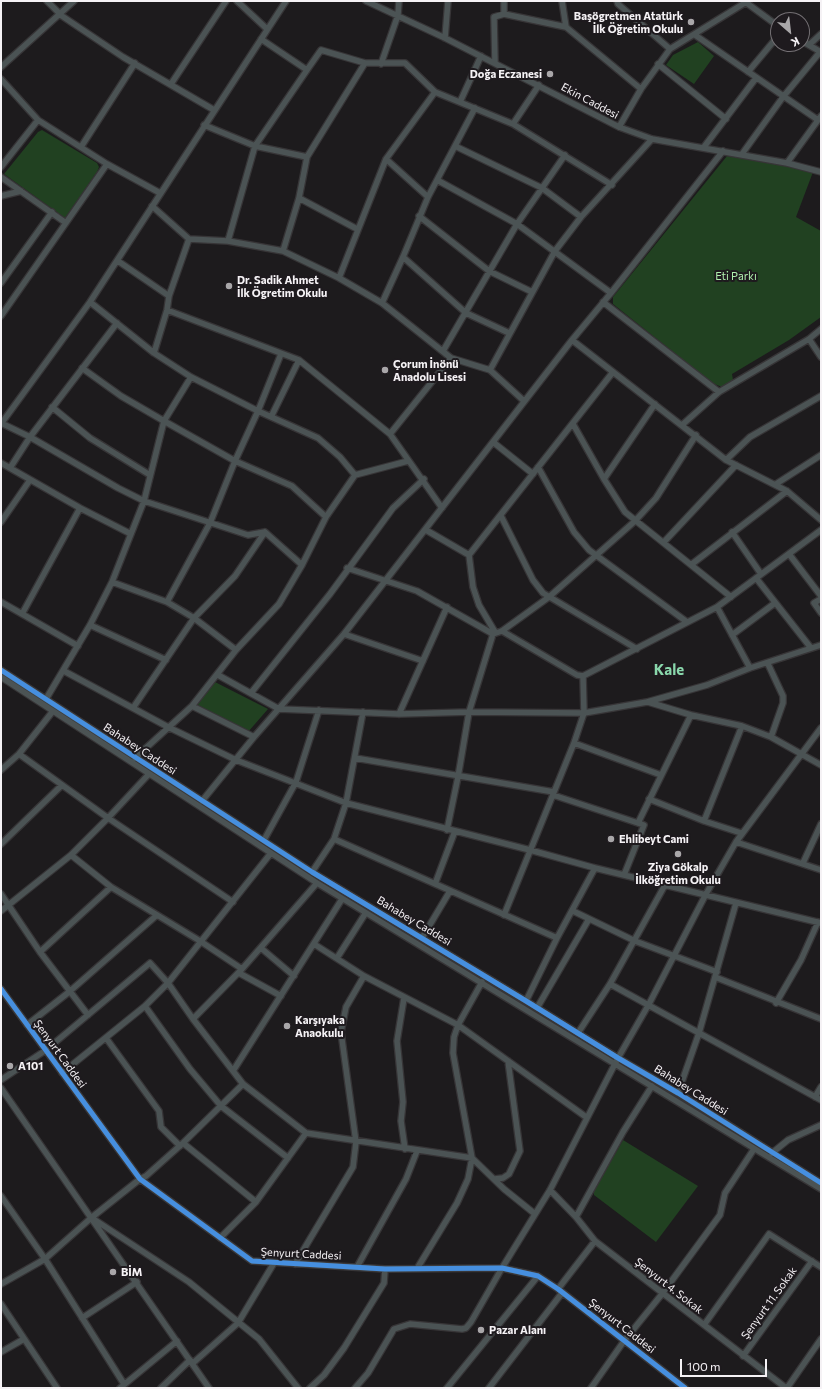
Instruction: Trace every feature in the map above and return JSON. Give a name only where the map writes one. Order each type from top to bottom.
[{"type":"street","points":[[48,1],[60,14],[135,63],[214,110]]},
{"type":"street","points":[[1,67],[74,1]]},
{"type":"street","points":[[171,84],[226,1]]},
{"type":"street","points":[[237,1],[267,29]]},
{"type":"street","points":[[265,532],[248,535],[144,501],[118,488],[30,436],[1,423],[90,302],[118,261],[160,193],[286,1]]},
{"type":"street","name":"Ekin Caddesi","points":[[366,1],[445,38],[619,127],[652,139],[742,154],[787,163],[821,172]]},
{"type":"street","points":[[381,64],[398,15],[399,1]]},
{"type":"street","points":[[445,38],[448,1]]},
{"type":"street","points":[[504,1],[504,14]]},
{"type":"street","points":[[562,1],[566,27]]},
{"type":"street","points":[[618,3],[624,1]]},
{"type":"street","points":[[619,127],[641,89],[670,49],[695,35],[746,2],[770,20]]},
{"type":"street","points":[[618,3],[670,49]]},
{"type":"street","points":[[495,63],[494,17],[504,14],[566,27],[641,89]]},
{"type":"street","points":[[810,44],[821,34]]},
{"type":"street","points":[[695,35],[783,97],[819,118],[787,163]]},
{"type":"street","points":[[261,39],[307,70]]},
{"type":"street","points":[[748,72],[770,46]]},
{"type":"street","points":[[742,154],[783,97],[820,52],[810,46]]},
{"type":"street","points":[[228,241],[255,146],[320,50],[365,63],[405,63],[435,92],[513,124],[565,154],[612,185]]},
{"type":"street","points":[[460,102],[481,56]]},
{"type":"street","points":[[81,147],[135,63]]},
{"type":"street","points":[[283,251],[299,198],[307,157],[365,63]]},
{"type":"street","points":[[658,64],[726,118]]},
{"type":"street","points":[[704,147],[756,78]]},
{"type":"street","points":[[1,80],[38,120],[107,164],[160,193]]},
{"type":"street","points":[[513,124],[539,85]]},
{"type":"street","points":[[339,278],[357,229],[386,159],[435,92]]},
{"type":"street","points":[[382,303],[428,197],[475,108]]},
{"type":"street","points":[[1,167],[38,120]]},
{"type":"street","points":[[204,126],[255,146],[307,157]]},
{"type":"street","points":[[490,370],[555,251],[582,217],[652,139]]},
{"type":"street","points":[[455,146],[542,188],[582,217]]},
{"type":"street","points":[[202,801],[254,737],[344,634],[385,580],[426,530],[524,401],[722,151]]},
{"type":"street","points":[[443,351],[517,224],[565,154]]},
{"type":"street","points":[[386,159],[428,197]]},
{"type":"street","points":[[1,316],[107,164]]},
{"type":"street","points":[[1,177],[66,223]]},
{"type":"street","points":[[437,180],[517,224],[611,293]]},
{"type":"street","points":[[1,196],[21,191]]},
{"type":"street","points":[[299,198],[357,229]]},
{"type":"street","points":[[152,206],[189,239],[228,241],[283,251],[339,278],[382,303],[451,358],[490,370],[524,401]]},
{"type":"street","points":[[1,283],[52,212]]},
{"type":"street","points":[[419,216],[489,271],[532,292]]},
{"type":"street","points":[[154,353],[167,310],[168,296],[189,239]]},
{"type":"street","points":[[403,257],[466,313],[509,333]]},
{"type":"street","points":[[118,261],[168,296]]},
{"type":"street","points":[[90,302],[154,353],[191,377],[258,411],[318,438],[340,457],[355,474]]},
{"type":"street","points":[[603,302],[719,392]]},
{"type":"street","points":[[167,310],[298,360],[390,434],[408,461],[424,480],[442,508]]},
{"type":"street","points":[[10,468],[30,436],[117,324]]},
{"type":"street","points":[[682,425],[719,392],[809,339],[821,329]]},
{"type":"street","points":[[809,339],[821,357]]},
{"type":"street","points":[[572,340],[696,435],[726,460],[776,484],[787,491],[821,520]]},
{"type":"street","points":[[167,602],[210,522],[281,354]]},
{"type":"street","points":[[390,434],[451,358]]},
{"type":"street","points":[[271,417],[298,360]]},
{"type":"street","points":[[82,368],[121,396],[235,461],[292,486],[326,517]]},
{"type":"street","points":[[446,830],[458,776],[469,712],[494,633],[479,605],[473,588],[469,554],[501,516],[613,372]]},
{"type":"street","points":[[46,699],[90,625],[112,582],[144,501],[164,421],[191,377]]},
{"type":"street","points":[[726,460],[750,437],[821,396]]},
{"type":"street","points":[[604,480],[655,404]]},
{"type":"street","points":[[52,407],[90,438],[150,475]]},
{"type":"street","points":[[573,424],[604,480],[625,512],[692,564],[731,597]]},
{"type":"street","points":[[348,568],[417,591],[494,633],[502,631],[549,597],[635,520],[656,498],[696,435]]},
{"type":"street","points":[[493,442],[533,474]]},
{"type":"street","points":[[776,484],[821,454]]},
{"type":"street","points":[[135,758],[192,706],[218,675],[236,650],[279,604],[302,564],[326,517],[355,474],[408,461]]},
{"type":"street","points":[[1,463],[80,508],[131,534]]},
{"type":"street","points":[[664,542],[736,465]]},
{"type":"street","points":[[538,467],[574,532],[596,556],[686,622]]},
{"type":"street","points":[[1,522],[30,480]]},
{"type":"street","points":[[251,693],[330,594],[393,508],[424,480]]},
{"type":"street","points":[[692,564],[787,491]]},
{"type":"street","points":[[22,614],[80,508]]},
{"type":"street","points":[[501,516],[533,580],[549,597],[637,649]]},
{"type":"street","points":[[426,530],[469,554]]},
{"type":"street","points":[[502,631],[577,675],[583,676],[717,607],[821,530]]},
{"type":"street","points":[[265,532],[302,564]]},
{"type":"street","points":[[133,708],[194,618],[235,576],[265,532]]},
{"type":"street","points":[[732,532],[775,603],[811,648]]},
{"type":"street","points":[[789,554],[821,597],[814,603],[821,613]]},
{"type":"street","points":[[112,582],[167,602],[194,618],[236,650]]},
{"type":"street","points":[[1,602],[78,646]]},
{"type":"street","points":[[732,635],[775,603]]},
{"type":"street","points":[[399,714],[447,607]]},
{"type":"street","points":[[717,607],[750,668]]},
{"type":"street","points":[[90,625],[166,660]]},
{"type":"street","points":[[344,634],[423,661]]},
{"type":"street","points":[[218,675],[279,709],[399,714],[469,712],[584,713],[647,702],[707,685],[750,668],[768,664],[821,645]]},
{"type":"street","points":[[768,664],[783,696],[783,703],[771,737]]},
{"type":"street","name":"Bahabey Caddesi","points":[[1,670],[312,872],[578,1033],[652,1086],[821,1189]]},
{"type":"street","points":[[64,671],[168,727],[236,760],[296,782],[346,804],[530,850],[595,868],[819,922],[801,960],[776,1003]]},
{"type":"street","points":[[504,915],[574,743],[584,713],[583,676]]},
{"type":"street","name":"Bahabey Caddesi","points":[[1,677],[148,775],[365,914],[616,1060],[678,1093],[821,1183]]},
{"type":"street","points":[[647,702],[691,715],[742,726],[771,737],[821,765]]},
{"type":"street","points":[[192,706],[254,737]]},
{"type":"street","points":[[264,840],[296,782],[319,710]]},
{"type":"street","points":[[1,770],[19,754],[53,711]]},
{"type":"street","points":[[312,872],[334,839],[346,804],[363,712]]},
{"type":"street","points":[[638,823],[691,715]]},
{"type":"street","points":[[704,822],[742,726]]},
{"type":"street","points":[[355,1388],[368,1373],[394,1329],[410,1324],[462,1329],[466,1328],[479,1312],[502,1268],[550,1190],[616,1060],[649,1004],[706,894],[736,842],[821,728]]},
{"type":"street","points":[[574,743],[661,775]]},
{"type":"street","points":[[19,754],[108,818],[233,902]]},
{"type":"street","points":[[355,758],[554,793],[644,825],[624,875]]},
{"type":"street","points":[[1,911],[71,855],[148,775]]},
{"type":"street","points":[[1,844],[62,785]]},
{"type":"street","points":[[649,799],[704,822],[742,833]]},
{"type":"street","points":[[803,863],[821,824]]},
{"type":"street","points":[[435,884],[455,831]]},
{"type":"street","points":[[334,839],[557,938]]},
{"type":"street","points":[[736,842],[821,870]]},
{"type":"street","points":[[62,1073],[145,1006],[168,983],[271,853]]},
{"type":"street","points":[[71,855],[111,887],[200,941],[240,971],[281,996]]},
{"type":"street","points":[[526,1001],[557,938],[595,868]]},
{"type":"street","points":[[193,1019],[261,948],[317,883]]},
{"type":"street","points":[[578,1033],[610,984],[665,885]]},
{"type":"street","points":[[40,952],[111,887]]},
{"type":"street","points":[[422,938],[450,891]]},
{"type":"street","points":[[1,894],[40,952],[88,1015]]},
{"type":"street","points":[[233,1071],[342,899]]},
{"type":"street","points":[[678,1093],[699,1033],[736,903]]},
{"type":"street","points":[[573,911],[635,941],[673,956],[776,1003],[821,1019]]},
{"type":"street","points":[[337,958],[365,914]]},
{"type":"street","points":[[27,1025],[70,992],[157,915]]},
{"type":"street","points":[[537,1008],[589,919]]},
{"type":"street","points":[[314,944],[364,976],[458,1025],[586,1117]]},
{"type":"street","points":[[261,948],[294,976]]},
{"type":"street","points":[[1,1080],[46,1050],[150,963],[168,983],[193,1019],[244,1084],[306,1133],[356,1142],[472,1158],[504,1189],[535,1214]]},
{"type":"street","points":[[296,1264],[352,1167],[356,1142],[341,1032],[346,1007],[364,976]]},
{"type":"street","points":[[418,1267],[457,1204],[468,1179],[472,1158],[453,1053],[454,1037],[458,1025],[482,982]]},
{"type":"street","points":[[610,984],[649,1004],[818,1098],[821,1087]]},
{"type":"street","name":"Şenyurt Caddesi","points":[[1,989],[140,1179],[252,1262],[385,1269],[418,1267],[502,1268],[538,1276],[560,1291],[685,1388]]},
{"type":"street","points":[[404,998],[397,1041],[403,1102],[401,1121],[405,1149]]},
{"type":"street","points":[[145,1006],[190,1069],[221,1106],[288,1158]]},
{"type":"street","points":[[106,1038],[159,1111],[161,1127],[256,1202]]},
{"type":"street","points":[[495,1179],[503,1178],[509,1174],[520,1151],[508,1061]]},
{"type":"street","points":[[1,1284],[45,1259],[91,1218],[140,1179],[146,1176],[182,1145],[244,1084]]},
{"type":"street","points":[[576,1217],[623,1132],[652,1086]]},
{"type":"street","points":[[1,1088],[137,1282],[176,1341],[192,1361],[209,1388]]},
{"type":"street","points":[[772,1153],[788,1140],[821,1126]]},
{"type":"street","points":[[220,1238],[256,1202],[306,1133]]},
{"type":"street","points":[[591,1388],[624,1341],[662,1294],[720,1215],[724,1193],[754,1149]]},
{"type":"street","points":[[357,1267],[406,1179],[417,1151]]},
{"type":"street","name":"Şenyurt 4. Sokak","points":[[550,1190],[576,1217],[595,1241],[786,1388]]},
{"type":"street","points":[[1,1196],[45,1259],[122,1386],[176,1341]]},
{"type":"street","points":[[91,1218],[189,1282],[259,1339],[298,1388]]},
{"type":"street","points":[[704,1325],[769,1234],[821,1267]]},
{"type":"street","points":[[489,1388],[595,1241]]},
{"type":"street","name":"Şenyurt 11. Sokak","points":[[743,1356],[812,1261]]},
{"type":"street","points":[[161,1388],[238,1323],[274,1263]]},
{"type":"street","points":[[310,1388],[324,1375],[344,1348],[384,1283],[385,1269]]},
{"type":"street","points":[[447,1388],[538,1276]]},
{"type":"street","points":[[82,1318],[137,1282]]},
{"type":"street","points":[[1,1304],[57,1388]]},
{"type":"street","points":[[1,1352],[24,1339]]},
{"type":"street","points":[[786,1388],[821,1339]]},
{"type":"green space","points":[[698,42],[714,56],[694,84],[666,65],[673,55]]},
{"type":"green space","points":[[42,130],[97,163],[99,167],[65,218],[4,174],[38,132]]},
{"type":"green space","name":"Eti Parkı","points":[[727,156],[769,162],[813,172],[796,217],[821,231],[821,317],[789,340],[732,374],[733,380],[722,387],[712,383],[613,304],[613,297]]},
{"type":"green space","points":[[215,682],[268,709],[248,732],[196,705]]},
{"type":"green space","points":[[623,1140],[698,1186],[656,1242],[594,1195],[594,1191]]},
{"type":"cycle path","points":[[1,670],[312,872],[678,1093],[821,1183]]},
{"type":"cycle path","points":[[1,989],[140,1179],[252,1261],[385,1269],[502,1268],[538,1276],[558,1289],[685,1388]]},
{"type":"place","name":"Başögretmen Atatürk İlk Öğretim Okulu","points":[[691,22]]},
{"type":"place","name":"Doğa Eczanesi","points":[[550,74]]},
{"type":"place","name":"Dr. Sadik Ahmet İlk Ögretim Okulu","points":[[229,286]]},
{"type":"place","name":"Çorum İnönü Anadolu Lisesi","points":[[385,370]]},
{"type":"place","name":"Ehlibeyt Cami","points":[[611,839]]},
{"type":"place","name":"Ziya Gökalp İlköğretim Okulu","points":[[678,854]]},
{"type":"place","name":"Karşıyaka Anaokulu","points":[[287,1026]]},
{"type":"place","name":"A101","points":[[10,1066]]},
{"type":"place","name":"BİM","points":[[113,1272]]},
{"type":"place","name":"Pazar Alanı","points":[[481,1330]]},
{"type":"district","name":"Kale","points":[[669,670]]}]
